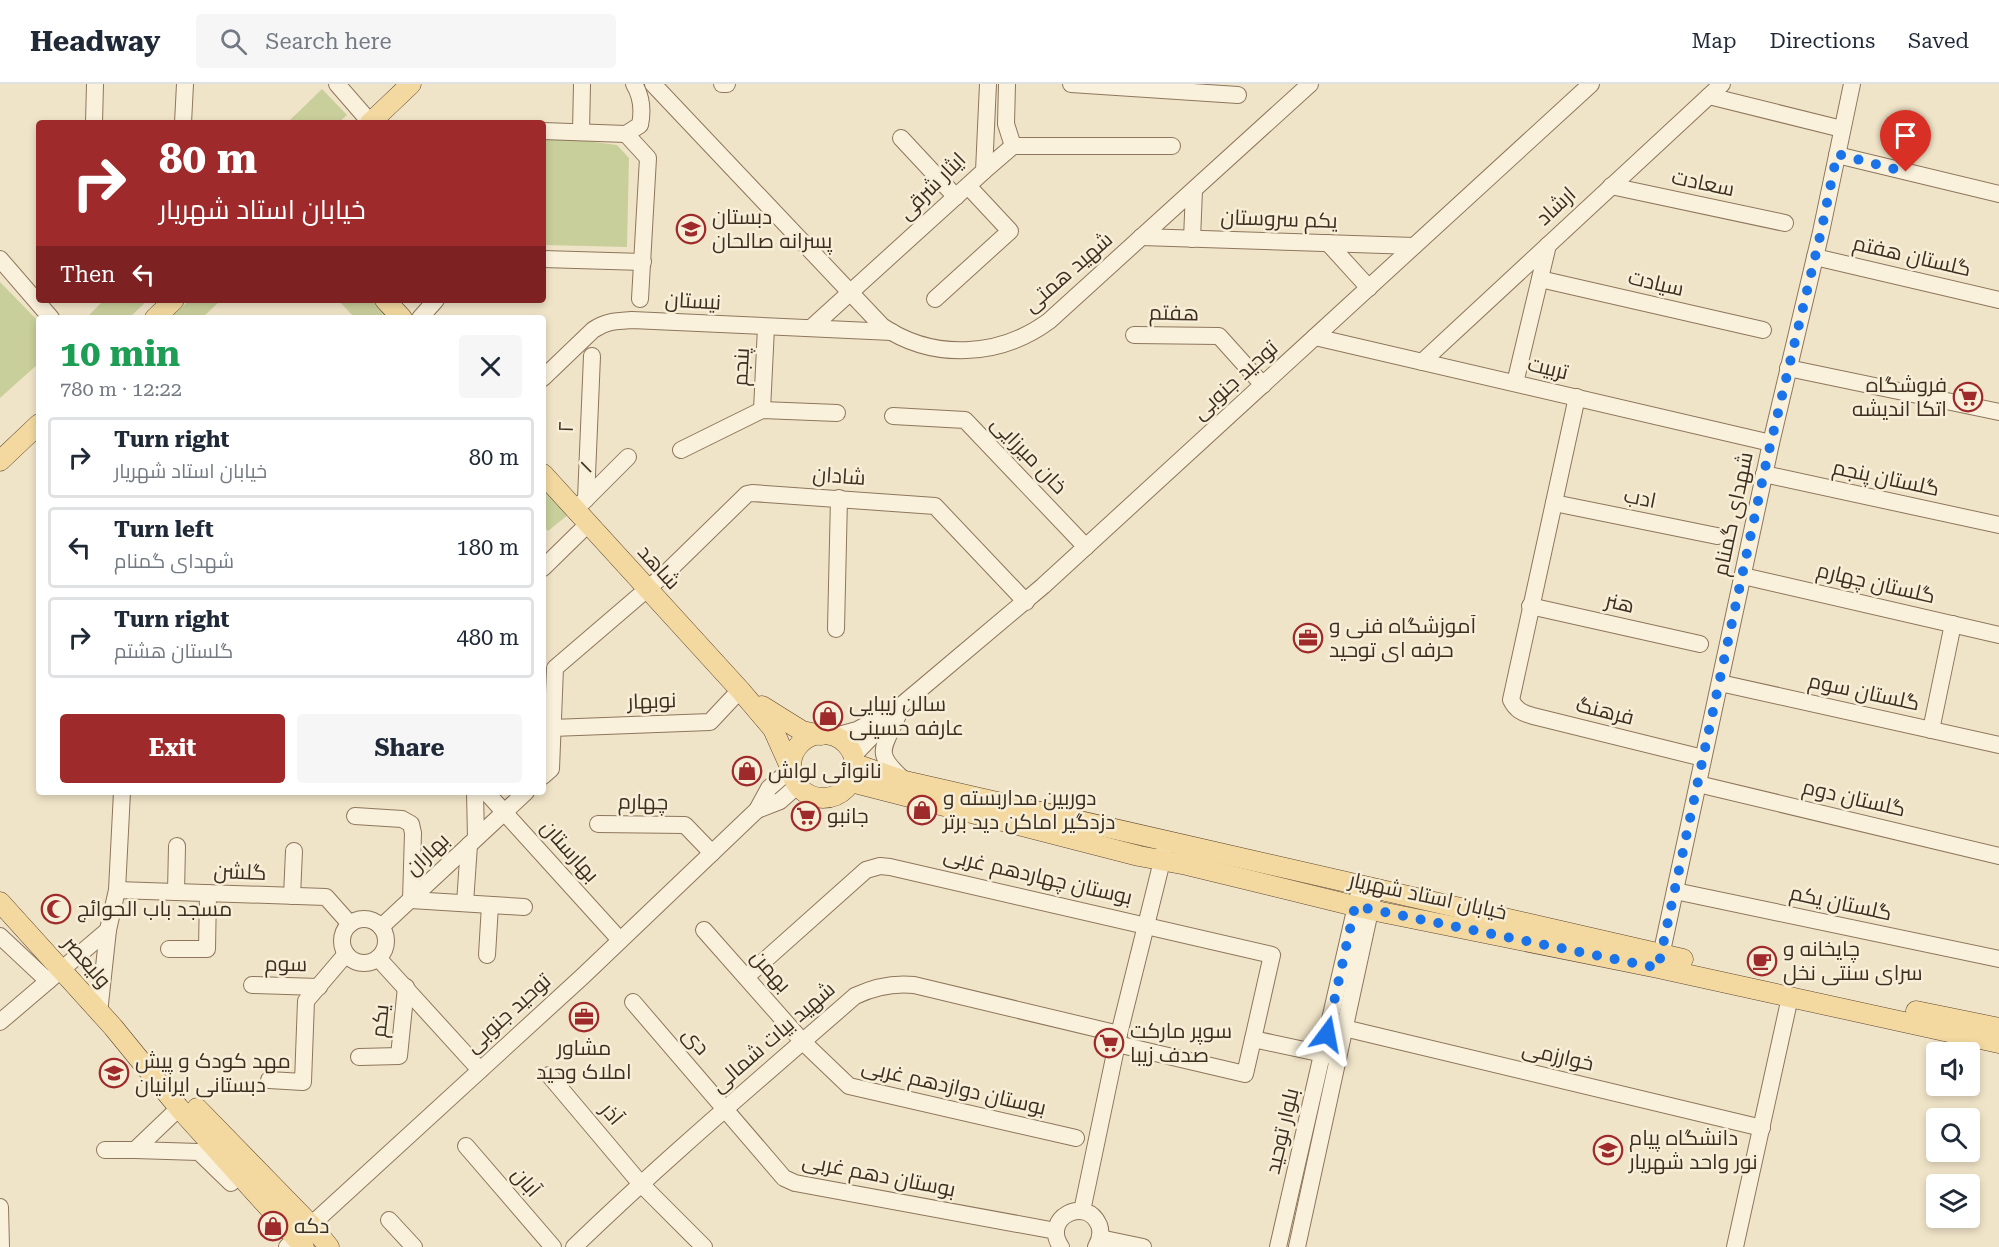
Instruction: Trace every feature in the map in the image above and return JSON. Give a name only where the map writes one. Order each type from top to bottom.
[{"type":"main road","points":[[373,120],[411,84]]},
{"type":"main road","points":[[157,315],[171,303]]},
{"type":"main road","points":[[388,303],[399,315]]},
{"type":"main road","points":[[0,460],[36,427]]},
{"type":"main road","name":"شاهد","points":[[546,477],[583,511],[646,589],[740,690]]},
{"type":"main road","points":[[740,690],[802,731],[828,735],[849,748],[853,767],[844,790],[835,796],[825,798],[805,793],[794,777],[773,729],[740,690]]},
{"type":"main road","points":[[794,777],[792,758],[796,748],[813,736],[828,735]]},
{"type":"main road","name":"خیابان استاد شهریار","points":[[853,767],[1167,842],[1189,855],[1363,908],[1660,961],[1999,1028]]},
{"type":"main road","name":"خیابان استاد شهریار","points":[[853,767],[1162,861],[1189,855],[1368,886],[1790,997],[1999,1043]]},
{"type":"main road","points":[[1133,854],[1150,852],[1152,841],[1145,836]]},
{"type":"main road","name":"ولیعصر","points":[[0,902],[55,975],[99,1012],[113,1028]]},
{"type":"main road","points":[[113,1028],[179,1108],[300,1239],[329,1247]]},
{"type":"main road","points":[[113,1028],[141,1049],[300,1239]]},
{"type":"street","points":[[94,120],[95,84]]},
{"type":"street","points":[[183,120],[185,84]]},
{"type":"street","points":[[337,84],[367,120]]},
{"type":"street","points":[[581,132],[582,84]]},
{"type":"street","points":[[546,131],[626,134],[640,125],[643,113],[642,103],[634,84]]},
{"type":"street","name":"شهید همتی","points":[[653,84],[882,326],[892,333],[928,346],[946,350],[979,351],[1007,344],[1049,321],[1310,84]]},
{"type":"street","name":"ایثار شرقی","points":[[851,294],[984,171],[988,84]]},
{"type":"street","points":[[1007,84],[1006,123],[1013,146]]},
{"type":"street","points":[[1071,84],[1238,95]]},
{"type":"street","name":"توحید جنوبی","points":[[828,735],[857,730],[904,704],[1026,602],[1591,84]]},
{"type":"street","name":"ارشاد","points":[[1422,362],[1722,84]]},
{"type":"street","name":"شهدای گمنام","points":[[1660,961],[1764,474],[1852,84]]},
{"type":"street","points":[[1709,96],[1842,129]]},
{"type":"street","points":[[626,134],[648,158],[640,299]]},
{"type":"street","points":[[901,138],[1010,231],[935,299]]},
{"type":"street","points":[[984,171],[1013,146],[1172,146]]},
{"type":"street","points":[[1837,154],[1999,194]]},
{"type":"street","name":"سعادت","points":[[1611,186],[1785,223]]},
{"type":"street","points":[[1192,239],[1194,190]]},
{"type":"street","name":"یکم سروستان","points":[[1142,237],[1414,246]]},
{"type":"street","points":[[1328,243],[1369,288]]},
{"type":"street","points":[[1515,383],[1548,245]]},
{"type":"street","name":"گلستان هفتم","points":[[1815,256],[1999,300]]},
{"type":"street","points":[[0,259],[36,301]]},
{"type":"street","points":[[546,259],[643,262]]},
{"type":"street","name":"سیادت","points":[[1540,279],[1763,330]]},
{"type":"street","points":[[811,328],[851,294]]},
{"type":"street","points":[[38,303],[48,315]]},
{"type":"street","points":[[423,315],[433,303]]},
{"type":"street","name":"نيستان","points":[[546,375],[593,330],[601,324],[612,321],[632,320],[892,333]]},
{"type":"street","name":"پنجم","points":[[762,410],[766,327]]},
{"type":"street","name":"هفتم","points":[[1134,335],[1219,336],[1263,385]]},
{"type":"street","name":"تربیت","points":[[1315,337],[1771,443]]},
{"type":"street","name":"۲","points":[[583,511],[591,357]]},
{"type":"street","points":[[1788,368],[1999,412]]},
{"type":"street","points":[[1530,606],[1577,398]]},
{"type":"street","points":[[681,450],[762,410],[837,413]]},
{"type":"street","name":"خان میرزایی","points":[[893,416],[964,420],[1086,547]]},
{"type":"street","name":"۱","points":[[546,564],[583,511],[628,457]]},
{"type":"street","name":"گلستان پنجم","points":[[1764,474],[1999,525]]},
{"type":"street","name":"شادان","points":[[546,773],[551,768],[555,668],[646,589],[747,494],[839,498],[935,506],[1026,602]]},
{"type":"street","points":[[836,629],[839,498]]},
{"type":"street","name":"ادب","points":[[1554,503],[1717,536]]},
{"type":"street","name":"گلستان چهارم","points":[[1743,576],[1999,635]]},
{"type":"street","name":"هنر","points":[[1530,606],[1700,644]]},
{"type":"street","name":"فرهنگ","points":[[1530,606],[1511,692],[1514,707],[1533,716],[1703,758]]},
{"type":"street","points":[[1931,730],[1953,624]]},
{"type":"street","name":"گلستان سوم","points":[[1720,683],[1999,745]]},
{"type":"street","name":"نوبهار","points":[[552,728],[710,722],[740,690]]},
{"type":"street","points":[[904,704],[883,749],[888,766],[905,781]]},
{"type":"street","name":"توحید جنوبی","points":[[853,767],[904,704]]},
{"type":"street","name":"توحید جنوبی","points":[[300,1239],[757,810],[769,788],[794,777]]},
{"type":"street","name":"گلستان دوم","points":[[1698,784],[1999,856]]},
{"type":"street","points":[[99,1012],[108,930],[117,891],[122,795]]},
{"type":"street","points":[[465,903],[473,842],[475,795]]},
{"type":"street","name":"بهارستان","points":[[489,795],[620,940]]},
{"type":"street","name":"بهاران","points":[[381,927],[523,795]]},
{"type":"street","points":[[355,816],[402,819],[411,824],[413,833],[411,900],[524,907]]},
{"type":"street","name":"چهارم","points":[[598,824],[685,825],[712,853]]},
{"type":"street","points":[[1083,1211],[1118,1039],[1167,842]]},
{"type":"street","points":[[176,892],[177,846]]},
{"type":"street","points":[[292,896],[294,851]]},
{"type":"street","name":"بوستان چهاردهم غربی","points":[[747,977],[866,870],[880,866],[914,871],[1272,955],[1245,1074]]},
{"type":"street","name":"بلوار توحید","points":[[1278,1247],[1330,1055],[1368,886]]},
{"type":"street","name":"گلشن","points":[[117,891],[326,897],[350,924]]},
{"type":"street","name":"گلستان یکم","points":[[1674,891],[1999,959]]},
{"type":"street","points":[[169,949],[207,949],[208,893]]},
{"type":"street","points":[[487,955],[490,905]]},
{"type":"street","name":"بلوار توحید","points":[[1297,1247],[1330,1055],[1344,1028],[1363,908]]},
{"type":"street","points":[[359,919],[366,919],[381,927],[386,937],[386,944],[378,958],[366,964],[358,963],[346,954],[341,939],[343,932],[350,924],[359,919]]},
{"type":"street","points":[[0,1022],[108,930]]},
{"type":"street","name":"بهمن","points":[[704,930],[803,1042]]},
{"type":"street","points":[[0,936],[55,975]]},
{"type":"street","points":[[270,1080],[303,1082],[306,1001],[346,954]]},
{"type":"street","points":[[378,958],[480,1070]]},
{"type":"street","name":"شهید بیات شمالی","points":[[574,1247],[640,1183],[855,996],[878,988],[903,984],[1245,1074]]},
{"type":"street","name":"سوم","points":[[252,985],[318,987]]},
{"type":"street","name":"یکم","points":[[359,1057],[399,1056],[406,987]]},
{"type":"street","points":[[1735,1247],[1790,997]]},
{"type":"street","name":"دی","points":[[633,1002],[724,1108]]},
{"type":"street","name":"خوارزمی","points":[[1344,1028],[1762,1128]]},
{"type":"street","points":[[1253,1039],[1330,1055]]},
{"type":"street","name":"بوستان دوازدهم غربی","points":[[803,1042],[854,1089],[1076,1138]]},
{"type":"street","name":"آذر","points":[[549,1075],[640,1183],[704,1247]]},
{"type":"street","points":[[135,1150],[179,1108]]},
{"type":"street","name":"بوستان دهم غربی","points":[[724,1108],[784,1178],[790,1181],[1059,1239]]},
{"type":"street","name":"آبان","points":[[466,1146],[553,1247]]},
{"type":"street","points":[[105,1150],[199,1152],[231,1183]]},
{"type":"street","points":[[0,1207],[1,1247]]},
{"type":"street","points":[[1059,1239],[1062,1218],[1068,1213],[1083,1211],[1095,1218],[1099,1224],[1098,1242],[1143,1247]]},
{"type":"street","points":[[389,1220],[414,1247]]},
{"type":"green space","points":[[322,89],[347,115],[341,120],[290,120]]},
{"type":"green space","points":[[546,135],[617,145],[629,158],[627,247],[546,245]]},
{"type":"green space","points":[[0,282],[36,319],[36,366],[0,398]]},
{"type":"green space","points":[[101,303],[145,303],[132,315],[89,315]]},
{"type":"green space","points":[[187,303],[218,303],[205,315],[173,315]]},
{"type":"green space","points":[[341,303],[375,303],[386,315],[352,315]]},
{"type":"green space","points":[[546,489],[569,514],[548,531],[546,529]]},
{"type":"place","name":"دبستان پسرانه صالحان","points":[[691,229]]},
{"type":"place","name":"فروشگاه اتکا اندیشه","points":[[1968,397]]},
{"type":"place","name":"آموزشگاه فنی و حرفه ای توحید","points":[[1308,638]]},
{"type":"place","name":"سالن زیبایی عارفه حسینی","points":[[828,716]]},
{"type":"place","name":"نانوائی لواش","points":[[747,771]]},
{"type":"place","name":"دوربین مداربسته و دزدگیر اماکن دید برتر","points":[[922,810]]},
{"type":"place","name":"جانبو","points":[[806,816]]},
{"type":"place","name":"مسجد باب الحوائج","points":[[56,909]]},
{"type":"place","name":"چایخانه و سرای سنتی نخل","points":[[1762,961]]},
{"type":"place","name":"مشاور املاک وحید","points":[[584,1017]]},
{"type":"place","name":"سوپر مارکت صدف زیبا","points":[[1109,1043]]},
{"type":"place","name":"مهد کودک و پیش دبستانی ایرانیان","points":[[114,1073]]},
{"type":"place","name":"دانشگاه پیام نور واحد شهریار","points":[[1608,1150]]},
{"type":"place","name":"دکه","points":[[273,1226]]},
{"type":"route","points":[[1327,1034],[1355,906],[1658,968],[1767,459],[1821,232],[1837,154],[1906,172]]}]
